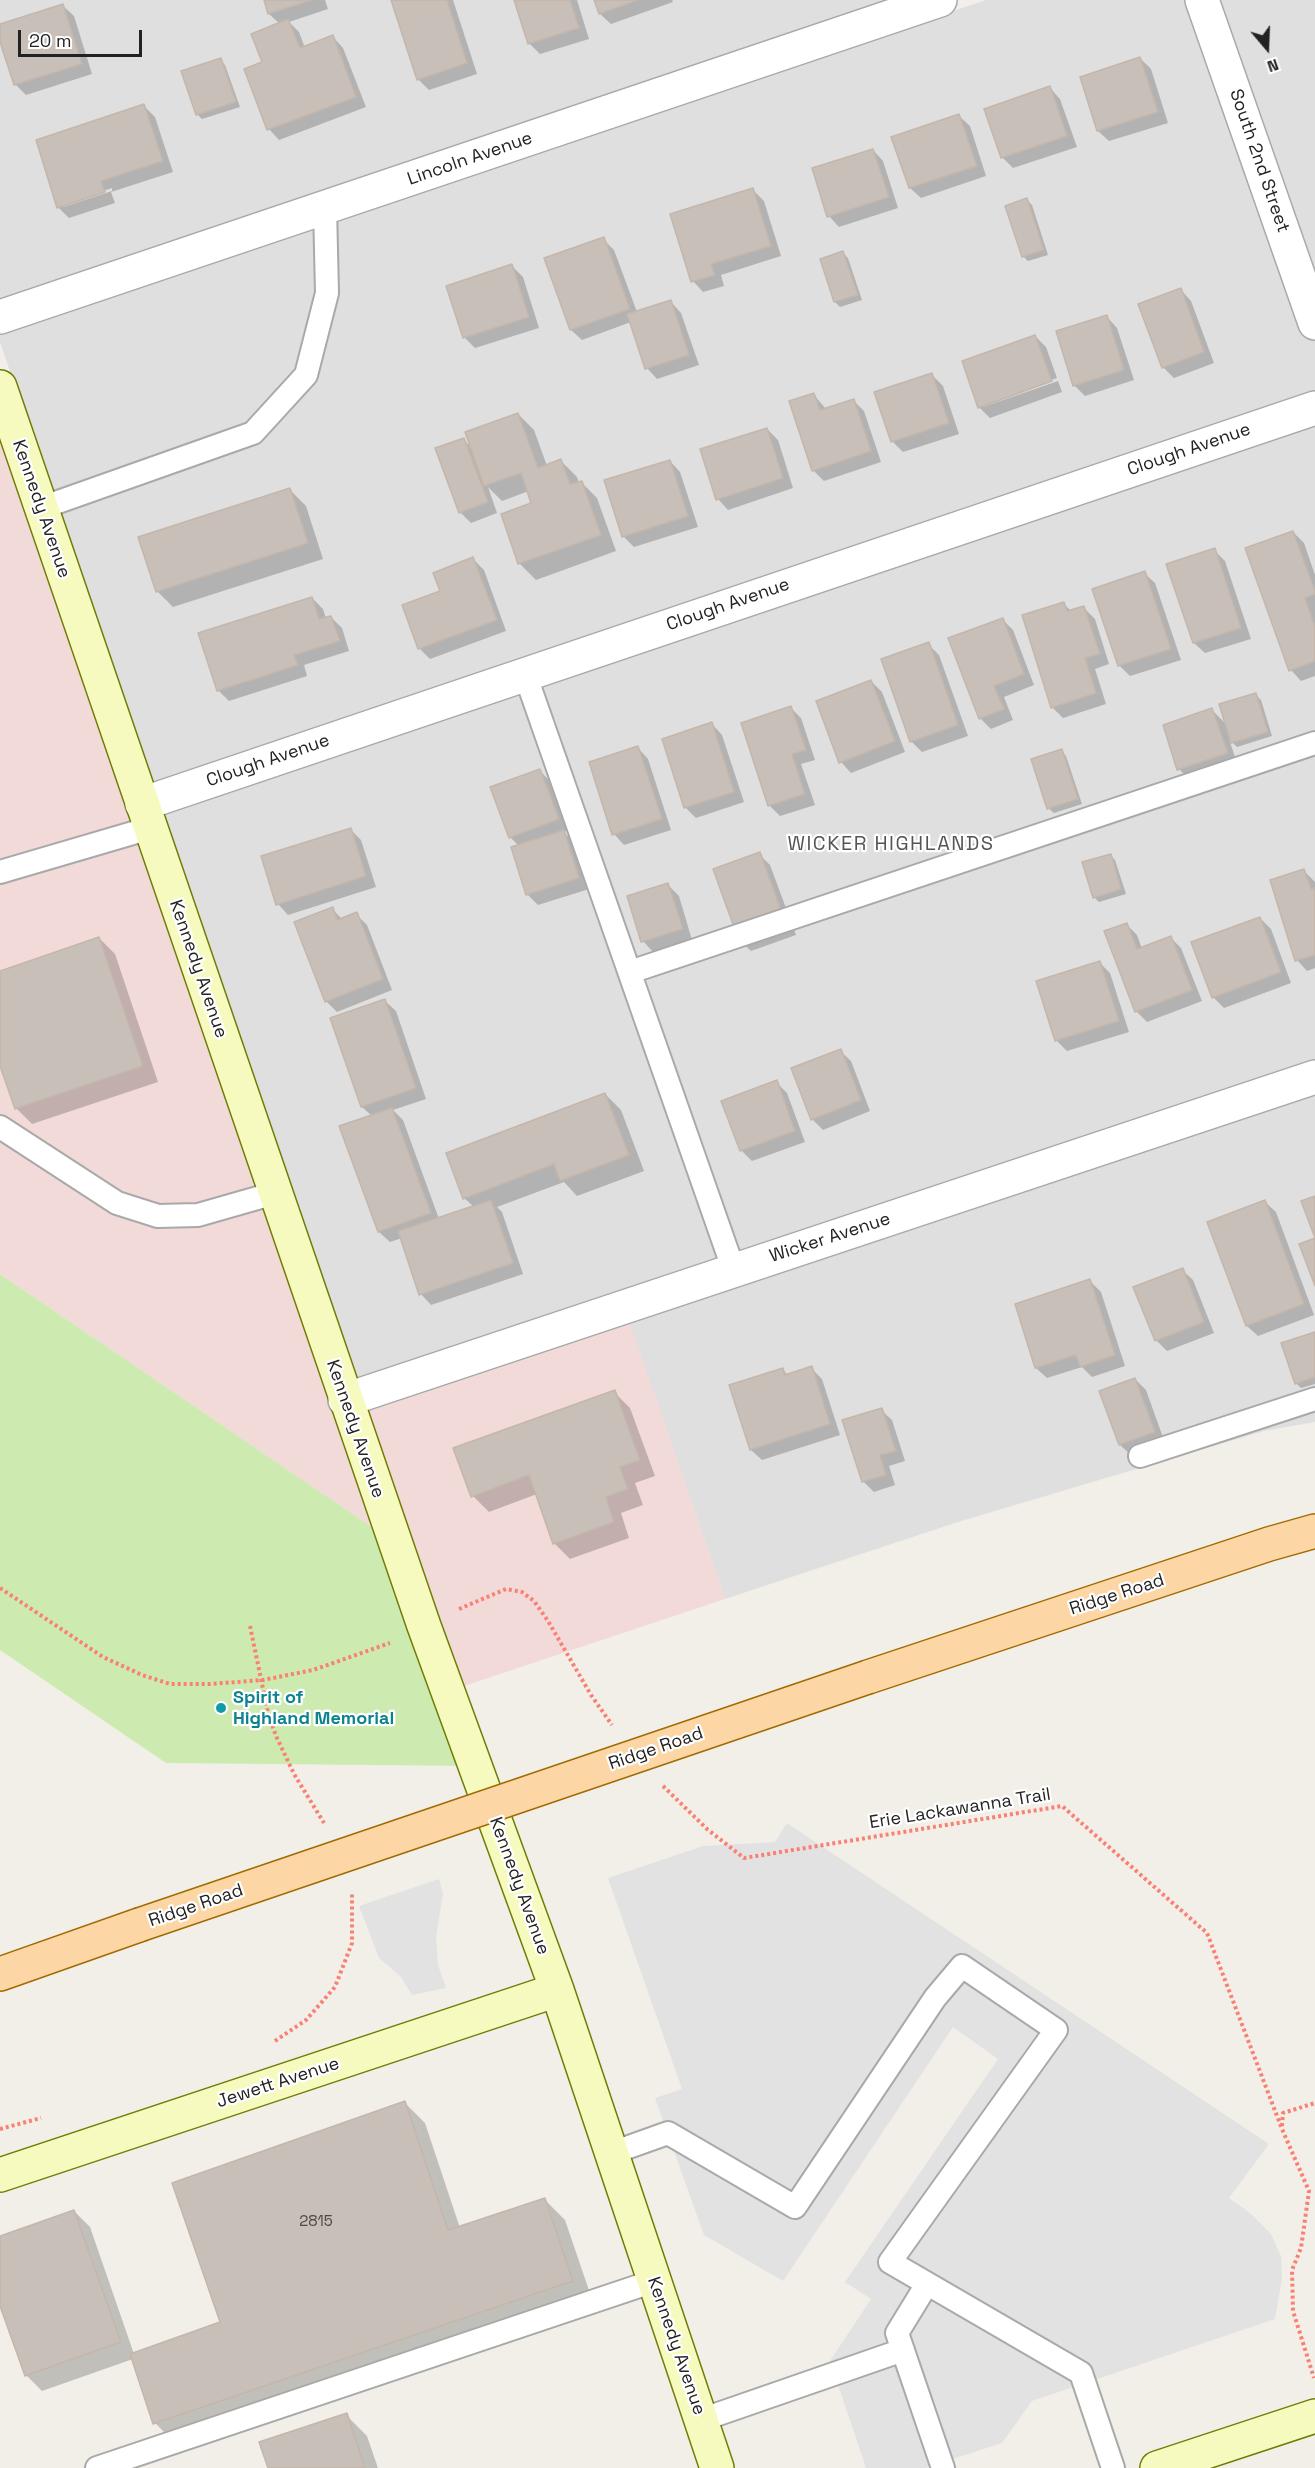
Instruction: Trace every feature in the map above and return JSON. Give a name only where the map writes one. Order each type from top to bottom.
[{"type":"main road","name":"Ridge Road","points":[[0,1974],[868,1677],[1269,1544],[1315,1531]]},
{"type":"street","name":"Lincoln Avenue","points":[[0,317],[940,0]]},
{"type":"street","name":"South 2nd Street","points":[[1202,0],[1315,323]]},
{"type":"street","name":"Kennedy Avenue","points":[[0,387],[345,1400],[424,1626],[557,1990],[717,2468]]},
{"type":"street","name":"Clough Avenue","points":[[146,816],[525,674],[1315,408]]},
{"type":"street","name":"Wicker Avenue","points":[[345,1400],[1315,1077]]},
{"type":"street","name":"Jewett Avenue","points":[[0,2175],[557,1990]]},
{"type":"street","points":[[1157,2468],[1315,2416]]},
{"type":"lane","points":[[41,508],[253,433],[306,375],[327,293],[325,207]]},
{"type":"lane","points":[[525,674],[734,1270]]},
{"type":"lane","points":[[630,972],[1315,742]]},
{"type":"lane","points":[[0,872],[146,816]]},
{"type":"lane","points":[[0,1127],[117,1203],[158,1216],[198,1215],[275,1193]]},
{"type":"lane","points":[[1140,1456],[1315,1399]]},
{"type":"lane","points":[[612,2153],[668,2133],[795,2207],[934,1998],[962,1966],[1056,2030],[890,2262],[1081,2373],[1113,2468]]},
{"type":"lane","points":[[96,2468],[654,2281]]},
{"type":"lane","points":[[927,2284],[897,2333],[943,2468]]},
{"type":"lane","points":[[701,2420],[903,2350]]},
{"type":"path","points":[[0,1588],[104,1657],[142,1675],[170,1684],[263,1680],[313,1670],[388,1644]]},
{"type":"path","points":[[472,1602],[506,1589],[522,1592],[534,1601],[591,1695],[616,1731]]},
{"type":"path","points":[[250,1626],[268,1713],[276,1736],[294,1774],[326,1827]]},
{"type":"path","name":"Erie Lackawanna Trail","points":[[659,1782],[708,1829],[744,1858],[1062,1806],[1207,1933],[1282,2129],[1309,2192],[1301,2248],[1292,2270],[1293,2311],[1315,2382]]},
{"type":"path","points":[[266,2047],[306,2020],[335,1987],[352,1943],[353,1898],[350,1889]]},
{"type":"path","points":[[1282,2129],[1283,2113],[1315,2103]]},
{"type":"path","points":[[0,2129],[51,2116]]},
{"type":"shaded area","points":[[0,0],[927,0],[0,309]]},
{"type":"shaded area","points":[[986,0],[1315,0],[1315,1422],[1264,1431],[958,1522],[725,1599],[619,1294],[353,1384],[0,342],[0,330]]},
{"type":"shaded area","points":[[0,414],[380,1533],[0,1274]]},
{"type":"shaded area","points":[[626,1312],[725,1599],[452,1690],[352,1403]]},
{"type":"shaded area","points":[[787,1823],[1269,2144],[1229,2198],[1250,2213],[1271,2234],[1281,2256],[1282,2278],[1275,2319],[1032,2401],[1002,2443],[925,2468],[866,2468],[830,2361],[871,2299],[845,2282],[998,2059],[953,2027],[783,2281],[704,2235],[655,2098],[682,2089],[608,1878],[703,1846],[775,1842]]},
{"type":"shaded area","points":[[439,1879],[443,1894],[436,1937],[438,1965],[446,1988],[412,1995],[401,1977],[379,1958],[359,1906]]},
{"type":"green space","points":[[0,1274],[395,1543],[475,1766],[166,1763],[0,1650]]},
{"type":"building","points":[[264,0],[312,0],[268,14]]},
{"type":"building","points":[[391,0],[447,0],[467,63],[417,80]]},
{"type":"building","points":[[514,0],[570,0],[579,28],[528,44]]},
{"type":"building","points":[[594,0],[638,0],[599,14]]},
{"type":"building","points":[[63,4],[82,64],[14,85],[0,42],[0,24]]},
{"type":"building","points":[[288,19],[300,48],[333,35],[356,97],[267,130],[244,69],[262,62],[251,34]]},
{"type":"building","points":[[1140,57],[1158,112],[1097,131],[1080,77]]},
{"type":"building","points":[[221,58],[236,102],[196,115],[181,71]]},
{"type":"building","points":[[1050,86],[1067,136],[1001,158],[984,109]]},
{"type":"building","points":[[144,104],[163,161],[101,181],[105,192],[57,208],[36,140]]},
{"type":"building","points":[[959,114],[977,166],[909,188],[891,137]]},
{"type":"building","points":[[873,149],[889,197],[827,217],[812,168]]},
{"type":"building","points":[[753,188],[771,246],[711,264],[715,275],[691,282],[670,214]]},
{"type":"building","points":[[1027,198],[1044,250],[1022,257],[1005,206]]},
{"type":"building","points":[[604,237],[630,309],[570,330],[544,258]]},
{"type":"building","points":[[843,251],[858,295],[834,302],[820,259]]},
{"type":"building","points":[[512,264],[529,317],[463,338],[446,286]]},
{"type":"building","points":[[1181,288],[1204,352],[1162,368],[1138,304]]},
{"type":"building","points":[[671,300],[689,355],[645,369],[627,314]]},
{"type":"building","points":[[1107,315],[1124,370],[1073,386],[1056,331]]},
{"type":"building","points":[[1035,335],[1052,381],[978,408],[962,361]]},
{"type":"building","points":[[932,373],[949,423],[891,442],[874,392]]},
{"type":"building","points":[[814,393],[820,410],[854,399],[871,451],[812,471],[789,401]]},
{"type":"building","points":[[518,413],[538,468],[561,459],[570,484],[582,481],[601,535],[518,564],[501,514],[531,503],[521,473],[484,486],[465,432]]},
{"type":"building","points":[[767,428],[783,478],[716,500],[700,449]]},
{"type":"building","points":[[464,438],[488,502],[459,513],[435,448]]},
{"type":"building","points":[[670,460],[688,516],[622,537],[604,480]]},
{"type":"building","points":[[290,488],[308,543],[156,592],[138,537]]},
{"type":"building","points":[[1293,531],[1315,591],[1315,594],[1305,598],[1315,627],[1315,661],[1289,671],[1245,548]]},
{"type":"building","points":[[1215,548],[1241,628],[1193,643],[1166,564]]},
{"type":"building","points":[[473,557],[497,620],[418,649],[402,605],[440,591],[433,573]]},
{"type":"building","points":[[1145,571],[1171,649],[1118,666],[1092,589]]},
{"type":"building","points":[[312,597],[319,619],[331,616],[340,641],[294,655],[298,665],[217,691],[198,633]]},
{"type":"building","points":[[1064,602],[1067,611],[1084,606],[1100,654],[1085,658],[1096,693],[1051,708],[1022,615]]},
{"type":"building","points":[[1003,618],[1024,674],[994,686],[1004,709],[979,719],[948,638]]},
{"type":"building","points":[[929,642],[958,725],[910,742],[881,659]]},
{"type":"building","points":[[871,680],[895,741],[839,763],[816,701]]},
{"type":"building","points":[[1256,693],[1268,732],[1231,743],[1219,704]]},
{"type":"building","points":[[791,706],[806,750],[792,754],[805,794],[768,806],[741,723]]},
{"type":"building","points":[[1212,708],[1228,753],[1177,770],[1163,725]]},
{"type":"building","points":[[712,722],[734,792],[684,808],[662,739]]},
{"type":"building","points":[[638,746],[662,819],[612,835],[589,762]]},
{"type":"building","points":[[1062,749],[1078,799],[1047,809],[1031,759]]},
{"type":"building","points":[[540,769],[559,819],[509,838],[490,787]]},
{"type":"building","points":[[351,828],[366,876],[276,905],[261,856]]},
{"type":"building","points":[[564,830],[579,878],[526,895],[511,847]]},
{"type":"building","points":[[760,852],[786,924],[739,941],[713,869]]},
{"type":"building","points":[[1111,854],[1121,889],[1093,898],[1082,862]]},
{"type":"building","points":[[1304,869],[1311,889],[1315,888],[1315,955],[1295,961],[1270,880]]},
{"type":"building","points":[[668,883],[683,929],[641,942],[627,896]]},
{"type":"building","points":[[333,907],[337,920],[357,912],[383,979],[325,1002],[294,922]]},
{"type":"building","points":[[1260,917],[1281,972],[1212,998],[1191,942]]},
{"type":"building","points":[[1127,923],[1137,949],[1171,936],[1192,990],[1135,1012],[1104,931]]},
{"type":"building","points":[[99,937],[143,1066],[15,1109],[0,1066],[0,971]]},
{"type":"building","points":[[1100,961],[1119,1021],[1055,1041],[1036,981]]},
{"type":"building","points":[[385,999],[416,1088],[361,1107],[330,1018]]},
{"type":"building","points":[[841,1049],[861,1100],[811,1120],[791,1068]]},
{"type":"building","points":[[777,1080],[795,1131],[740,1151],[721,1101]]},
{"type":"building","points":[[605,1093],[629,1155],[560,1181],[554,1164],[463,1199],[446,1153]]},
{"type":"building","points":[[392,1108],[431,1213],[378,1232],[339,1126]]},
{"type":"building","points":[[1315,1196],[1315,1238],[1301,1201]]},
{"type":"building","points":[[491,1200],[513,1263],[419,1295],[398,1231]]},
{"type":"building","points":[[1265,1200],[1304,1304],[1246,1326],[1207,1222]]},
{"type":"building","points":[[1315,1238],[1315,1286],[1299,1244]]},
{"type":"building","points":[[1183,1268],[1204,1322],[1155,1341],[1133,1287]]},
{"type":"building","points":[[1090,1279],[1115,1355],[1080,1367],[1076,1355],[1035,1368],[1015,1304]]},
{"type":"building","points":[[1315,1332],[1315,1377],[1295,1384],[1281,1343]]},
{"type":"building","points":[[812,1366],[830,1424],[750,1450],[729,1385],[783,1368],[785,1375]]},
{"type":"building","points":[[1135,1378],[1155,1432],[1119,1445],[1099,1391]]},
{"type":"building","points":[[615,1390],[640,1460],[620,1467],[628,1489],[606,1497],[614,1522],[553,1544],[529,1475],[471,1497],[453,1448]]},
{"type":"building","points":[[882,1408],[896,1451],[880,1455],[886,1475],[862,1482],[842,1420]]},
{"type":"building","points":[[405,2101],[448,2230],[545,2198],[573,2281],[153,2424],[130,2354],[220,2322],[172,2183]]},
{"type":"building","points":[[74,2210],[121,2342],[25,2376],[0,2306],[0,2236]]},
{"type":"building","points":[[347,2413],[365,2468],[268,2468],[259,2442]]},
{"type":"place","name":"Spirit of Highland Memorial","points":[[221,1708]]},
{"type":"district","name":"WICKER HIGHLANDS","points":[[891,845]]}]
